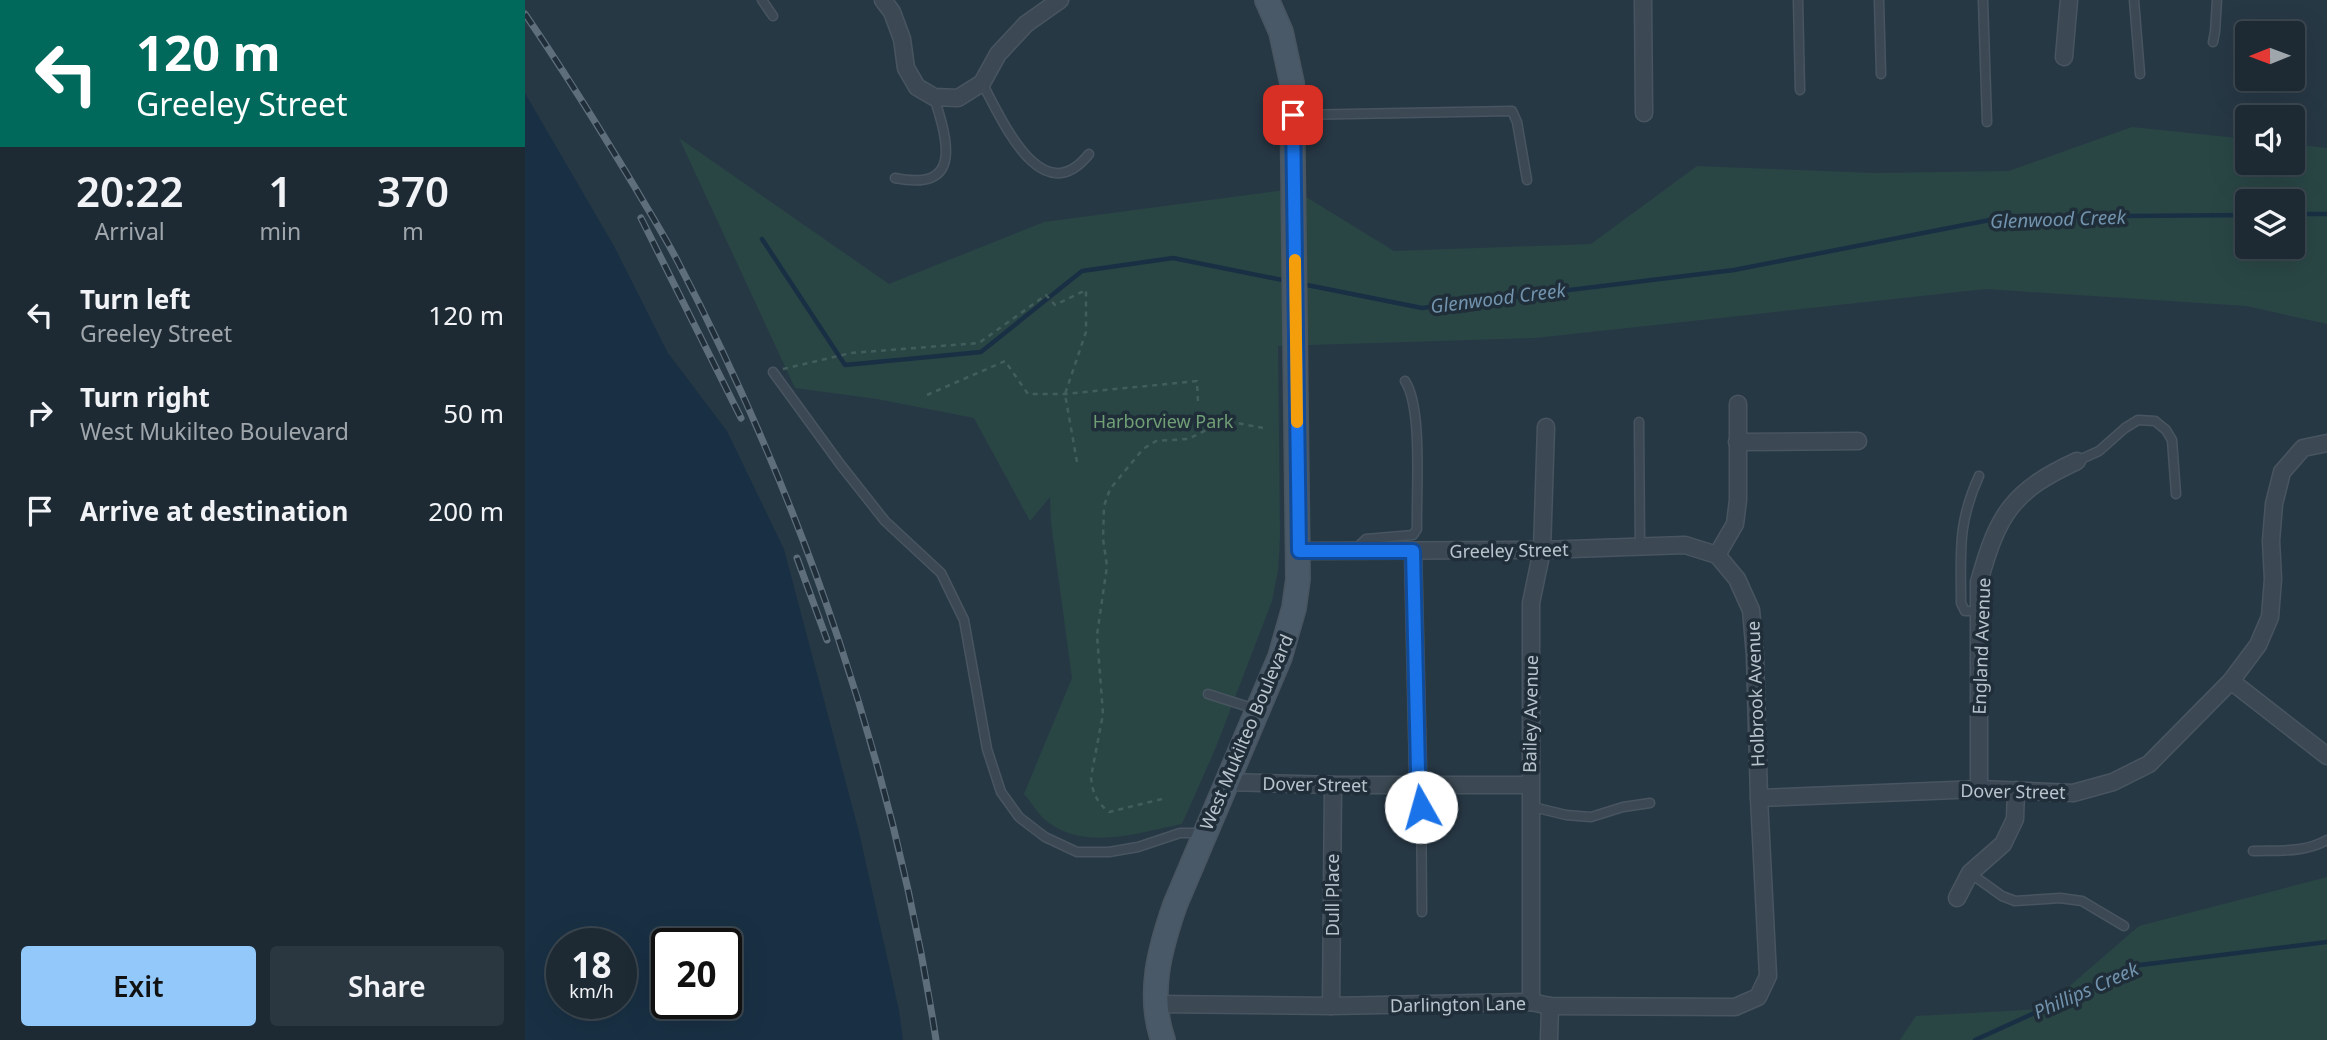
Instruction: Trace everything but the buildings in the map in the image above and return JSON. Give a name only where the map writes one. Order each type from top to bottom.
[{"type":"main road","name":"West Mukilteo Boulevard","points":[[1163,1040],[1156,1004],[1157,968],[1163,940],[1204,834],[1289,632],[1296,598],[1299,551],[1292,83],[1281,32],[1267,0]]},
{"type":"street","points":[[883,0],[892,12],[902,39],[906,68],[917,87],[934,97],[958,98],[982,83],[997,54],[1026,24],[1060,0]]},
{"type":"street","points":[[1643,0],[1644,114]]},
{"type":"street","points":[[2064,57],[2069,0]]},
{"type":"street","points":[[1717,555],[1735,524],[1738,500],[1738,404]]},
{"type":"street","name":"Bailey Avenue","points":[[1531,1002],[1531,603],[1542,550],[1546,427]]},
{"type":"street","points":[[1737,442],[1859,441]]},
{"type":"street","name":"Dover Street","points":[[1759,798],[1979,789],[2073,793],[2113,782],[2149,764],[2231,681],[2258,645],[2270,617],[2273,579],[2270,541],[2274,504],[2282,472],[2303,448],[2327,443]]},
{"type":"street","name":"England Avenue","points":[[1979,789],[1979,582],[1995,531],[2014,503],[2034,483],[2077,461]]},
{"type":"street","name":"Greeley Street","points":[[1299,551],[1542,550],[1685,545],[1717,555]]},
{"type":"street","points":[[1413,551],[1419,785]]},
{"type":"street","name":"Holbrook Avenue","points":[[1717,555],[1737,579],[1751,610],[1767,976],[1758,998]]},
{"type":"street","points":[[2231,681],[2327,756]]},
{"type":"street","name":"Dover Street","points":[[1227,782],[1529,785]]},
{"type":"street","name":"Dull Place","points":[[1332,1006],[1333,785]]},
{"type":"street","points":[[1957,898],[1970,873],[2003,844],[2015,819],[2016,790]]},
{"type":"street","name":"Darlington Lane","points":[[1156,1004],[1332,1006],[1531,1002],[1550,1006],[1735,1007],[1758,998]]},
{"type":"street","points":[[1549,1040],[1550,1006]]},
{"type":"lane","points":[[762,0],[773,16]]},
{"type":"lane","points":[[1798,0],[1800,90]]},
{"type":"lane","points":[[1879,0],[1881,74]]},
{"type":"lane","points":[[1983,0],[1987,122]]},
{"type":"lane","points":[[2134,0],[2140,74]]},
{"type":"lane","points":[[2213,42],[2217,0]]},
{"type":"lane","points":[[982,83],[1015,143],[1033,163],[1044,169],[1065,172],[1080,165],[1089,154]]},
{"type":"lane","points":[[895,178],[927,180],[936,177],[943,170],[946,157],[944,133],[934,97]]},
{"type":"lane","points":[[1293,115],[1512,111],[1517,122],[1527,180]]},
{"type":"lane","points":[[773,372],[885,520],[941,573],[964,620],[987,749],[1001,792],[1019,817],[1045,837],[1077,852],[1109,852],[1138,847],[1179,833],[1204,834]]},
{"type":"lane","points":[[1354,551],[1366,539],[1413,536],[1417,528],[1416,412],[1412,391],[1405,381]]},
{"type":"lane","points":[[2077,461],[2099,451],[2125,428],[2138,421],[2155,421],[2167,430],[2172,440],[2176,494]]},
{"type":"lane","points":[[1639,422],[1640,546]]},
{"type":"lane","points":[[1979,476],[1971,494],[1960,541],[1961,603],[1965,611],[1979,611]]},
{"type":"lane","points":[[1209,694],[1258,710]]},
{"type":"lane","points":[[1419,785],[1422,912]]},
{"type":"lane","points":[[1529,806],[1566,815],[1591,817],[1623,807],[1650,803]]},
{"type":"lane","points":[[2253,851],[2299,849],[2327,839]]},
{"type":"lane","points":[[1970,873],[2002,896],[2015,901],[2060,898],[2082,901],[2123,926]]},
{"type":"path","points":[[773,372],[851,353],[979,343],[1046,295],[1055,305],[1086,290],[1086,332],[1065,394],[1077,462]]},
{"type":"path","points":[[927,395],[1005,361],[1028,394],[1065,394],[1197,381],[1198,404]]},
{"type":"path","points":[[1162,799],[1109,812],[1100,805],[1091,787],[1103,714],[1097,635],[1107,566],[1103,539],[1104,506],[1110,489],[1143,449],[1156,440],[1188,439],[1213,427],[1232,422],[1263,428]]},
{"type":"green space","name":"Harborview Park","points":[[2132,127],[2235,138],[2235,175],[2305,175],[2305,145],[2327,148],[2327,324],[2246,306],[1986,289],[1535,338],[1278,346],[1280,537],[1278,570],[1272,601],[1216,747],[1182,824],[1132,835],[1097,838],[1064,831],[1049,823],[1024,794],[1072,678],[1051,523],[1050,497],[1030,521],[974,418],[877,399],[795,388],[679,138],[889,284],[1044,222],[1293,189],[1394,251],[1591,244],[1697,166],[1874,173],[2009,171]]},
{"type":"green space","points":[[2327,877],[2327,1040],[1900,1040],[1916,1016],[2043,1009],[2139,926]]},
{"type":"water","points":[[525,93],[614,246],[668,353],[727,431],[784,549],[859,832],[899,1010],[903,1040],[525,1040]]},
{"type":"waterway","name":"Glenwood Creek","points":[[2305,214],[2327,214]]},
{"type":"waterway","name":"Glenwood Creek","points":[[1302,284],[1422,308],[1734,270],[2005,217],[2235,215]]},
{"type":"waterway","name":"Glenwood Creek","points":[[762,239],[845,365],[981,352],[1082,271],[1173,258],[1287,281]]},
{"type":"waterway","name":"Phillips Creek","points":[[1975,1040],[2140,965],[2327,942]]},
{"type":"railway","points":[[525,14],[595,122],[678,262],[724,354],[766,448],[839,640],[870,739],[918,939],[936,1040]]},
{"type":"railway","points":[[641,218],[741,418]]},
{"type":"railway","points":[[797,558],[827,640]]},
{"type":"slow traffic","points":[[1295,260],[1297,422]]},
{"type":"route","points":[[1293,115],[1299,551],[1413,551],[1418,770],[1416,785],[1421,785],[1421,807]]}]
